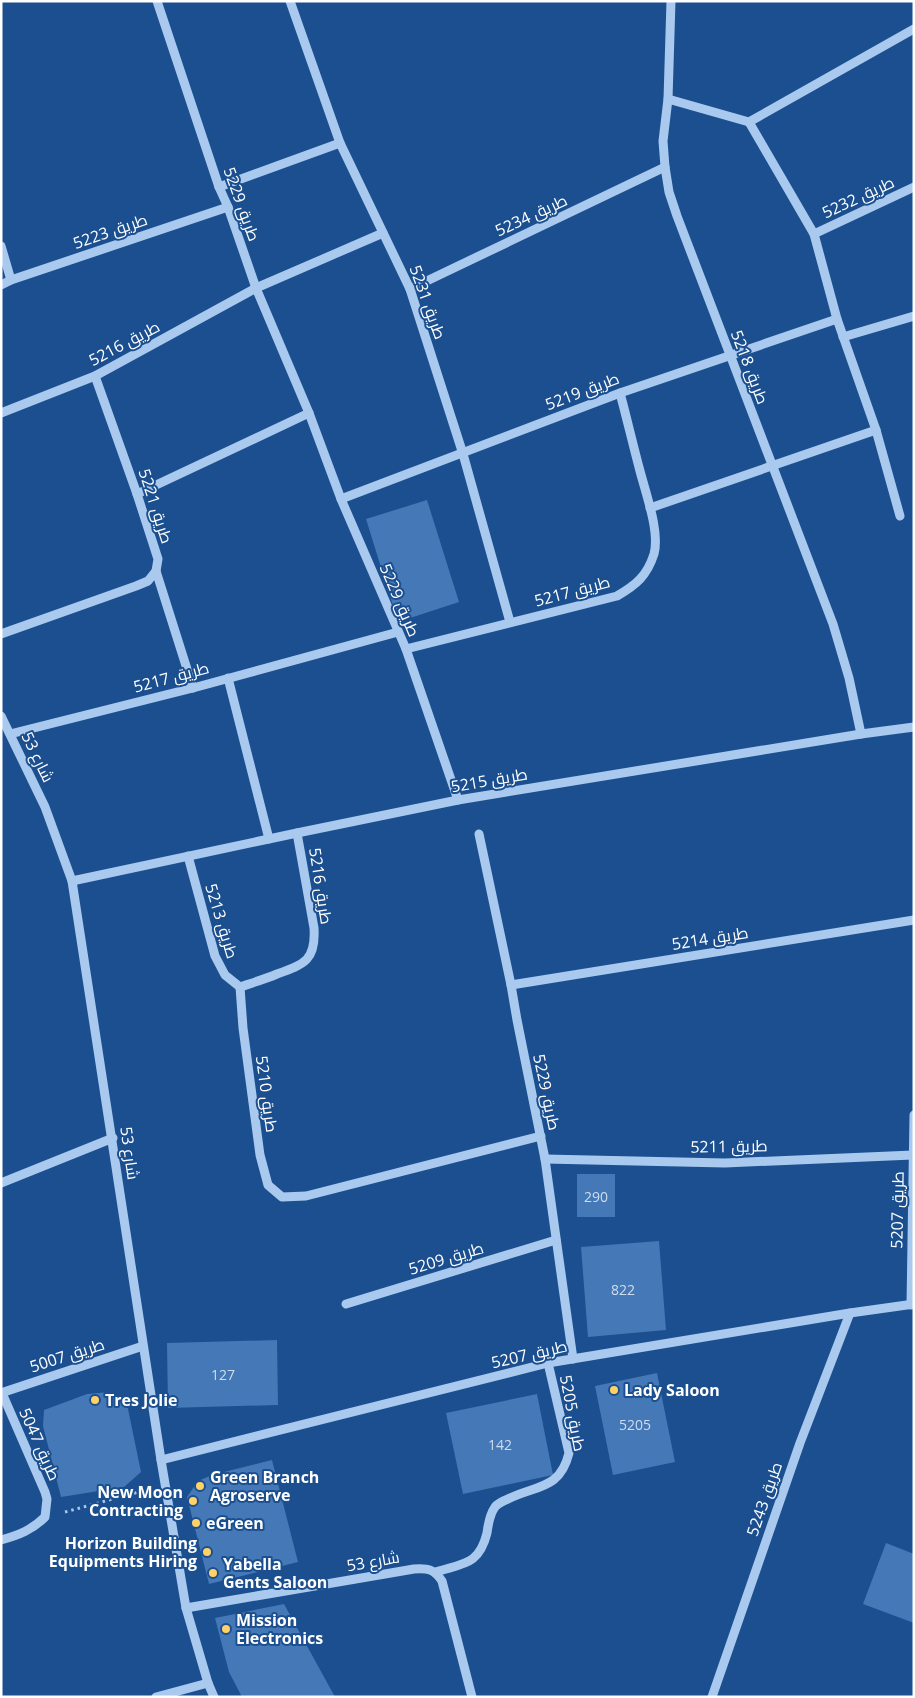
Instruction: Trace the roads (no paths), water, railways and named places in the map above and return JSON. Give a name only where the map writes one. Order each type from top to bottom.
[{"type":"street","name":"طريق 5229","points":[[157,1],[219,187],[228,207],[256,288],[308,413],[341,499],[406,649],[458,800]]},
{"type":"street","name":"طريق 5231","points":[[290,1],[340,143],[410,289],[463,454],[510,622]]},
{"type":"street","name":"طريق 5218","points":[[671,1],[668,99],[664,141],[665,167],[669,192],[833,624],[849,678],[861,734]]},
{"type":"street","points":[[749,122],[914,29]]},
{"type":"street","points":[[668,99],[749,122],[814,234],[837,319],[876,430],[900,516]]},
{"type":"street","points":[[219,187],[340,143]]},
{"type":"street","name":"طريق 5234","points":[[410,289],[665,167]]},
{"type":"street","name":"طريق 5232","points":[[814,234],[914,187]]},
{"type":"street","name":"طريق 5223","points":[[1,285],[228,207]]},
{"type":"street","name":"طريق 5216","points":[[1,412],[95,376],[256,288],[383,233]]},
{"type":"street","points":[[1,246],[11,280]]},
{"type":"street","points":[[843,337],[914,316]]},
{"type":"street","name":"طريق 5219","points":[[341,499],[620,393],[837,319]]},
{"type":"street","name":"طريق 5221","points":[[95,376],[158,559],[156,571]]},
{"type":"street","name":"طريق 5217","points":[[406,649],[617,596],[634,586],[647,571],[654,552],[655,532],[620,393]]},
{"type":"street","points":[[137,494],[308,413]]},
{"type":"street","points":[[650,508],[876,430]]},
{"type":"street","points":[[1,634],[136,586],[148,581],[156,571]]},
{"type":"street","points":[[156,571],[193,688]]},
{"type":"street","name":"طريق 5217","points":[[10,734],[193,688],[398,632]]},
{"type":"street","points":[[228,678],[268,839]]},
{"type":"street","name":"شارع 53","points":[[2,717],[45,807],[72,881],[113,1138],[143,1346],[186,1608],[208,1683],[214,1697]]},
{"type":"street","name":"طريق 5215","points":[[72,881],[458,800],[914,727]]},
{"type":"street","name":"طريق 5216","points":[[240,988],[301,966],[310,955],[314,942],[314,928],[297,833]]},
{"type":"street","name":"طريق 5229","points":[[479,834],[541,1136],[573,1359]]},
{"type":"street","name":"طريق 5213","points":[[188,856],[215,956],[225,975],[240,988]]},
{"type":"street","name":"طريق 5214","points":[[511,985],[914,920]]},
{"type":"street","name":"طريق 5210","points":[[240,988],[243,1028],[260,1154],[268,1185],[282,1197],[306,1196],[541,1136]]},
{"type":"street","name":"طريق 5207","points":[[161,1460],[548,1364],[850,1312],[912,1304],[914,1115]]},
{"type":"street","points":[[1,1183],[113,1138]]},
{"type":"street","name":"طريق 5211","points":[[545,1159],[725,1163],[913,1154]]},
{"type":"street","name":"طريق 5209","points":[[346,1304],[556,1240]]},
{"type":"street","name":"طريق 5243","points":[[712,1697],[796,1452],[850,1312]]},
{"type":"street","name":"طريق 5007","points":[[1,1393],[143,1346]]},
{"type":"street","name":"طريق 5205","points":[[436,1572],[475,1558],[481,1551],[495,1508],[512,1496],[551,1482],[557,1478],[565,1467],[569,1453],[548,1364]]},
{"type":"street","name":"طريق 5047","points":[[1,1393],[47,1500],[45,1518],[36,1526],[19,1535],[1,1540]]},
{"type":"street","name":"شارع 53","points":[[186,1608],[414,1569],[428,1568],[436,1572]]},
{"type":"street","points":[[436,1572],[442,1581],[445,1591],[472,1697]]},
{"type":"street","points":[[156,1697],[208,1683]]},
{"type":"place","name":"Lady Saloon","points":[[614,1390]]},
{"type":"place","name":"Tres Jolie","points":[[95,1400]]},
{"type":"place","name":"Green Branch Agroserve","points":[[200,1486]]},
{"type":"place","name":"New Moon Contracting","points":[[193,1501]]},
{"type":"place","name":"eGreen","points":[[196,1523]]},
{"type":"place","name":"Horizon Building Equipments Hiring","points":[[207,1552]]},
{"type":"place","name":"Yabella Gents Saloon","points":[[213,1573]]},
{"type":"place","name":"Mission Electronics","points":[[226,1629]]}]
